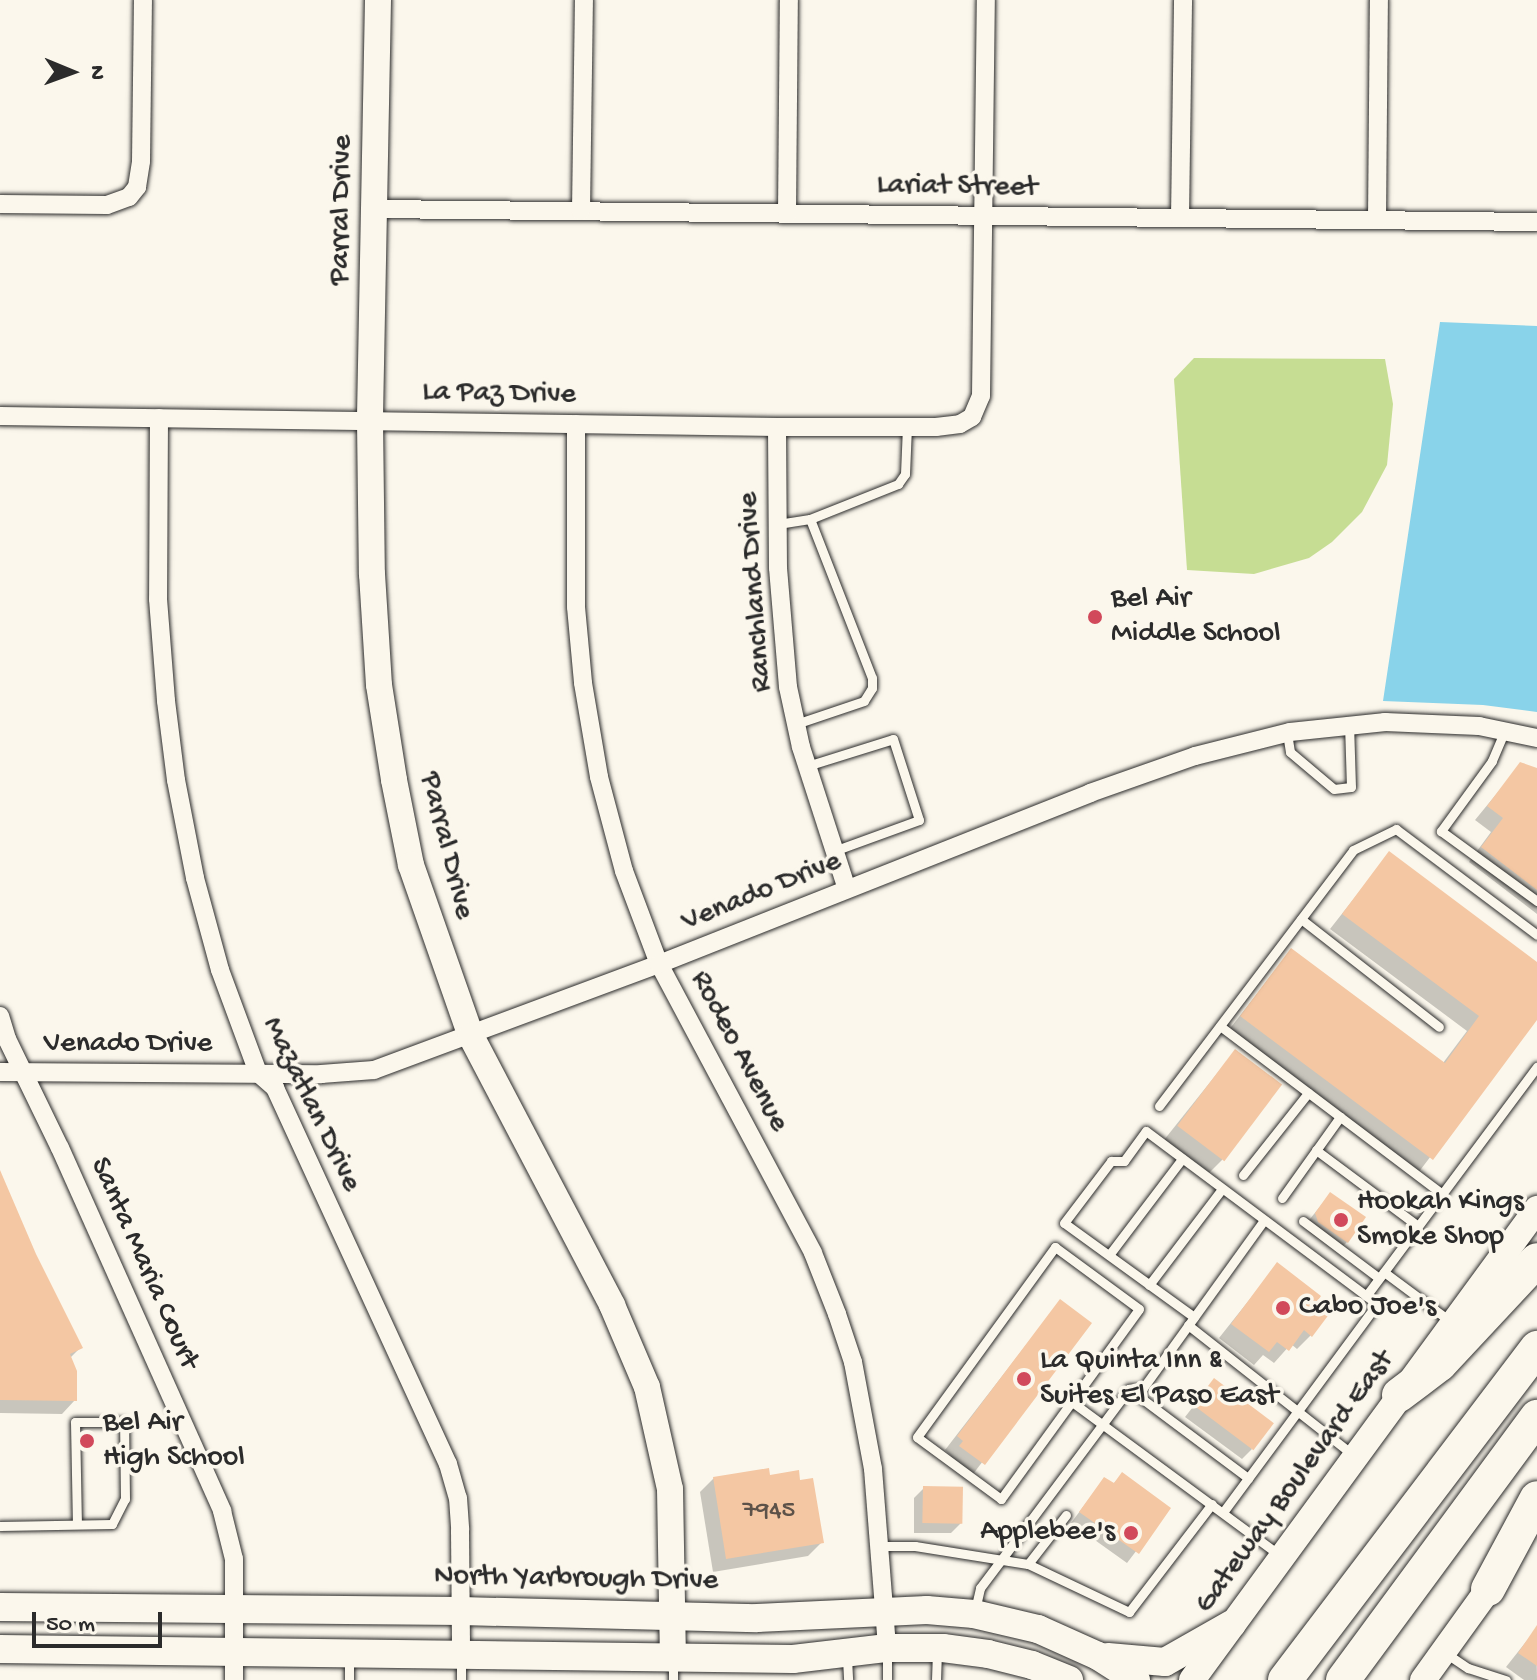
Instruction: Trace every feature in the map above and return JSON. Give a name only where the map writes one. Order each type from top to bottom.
[{"type":"highway","points":[[1399,1395],[1440,1364],[1537,1260]]},
{"type":"highway","points":[[1294,1669],[1537,1348]]},
{"type":"highway","points":[[1343,1680],[1537,1417]]},
{"type":"highway","points":[[1488,1589],[1537,1498]]},
{"type":"main road","name":"North Yarbrough Drive","points":[[0,1607],[461,1611],[757,1618],[884,1611],[974,1614],[1038,1629],[1098,1656],[1136,1680]]},
{"type":"main road","points":[[1098,1656],[1165,1662],[1224,1635]]},
{"type":"main road","points":[[0,1649],[234,1651],[349,1666],[673,1670],[793,1659],[848,1667],[887,1648],[938,1648],[988,1654],[1053,1677]]},
{"type":"street","points":[[0,204],[107,205],[129,197],[137,187],[141,161],[143,0]]},
{"type":"street","name":"Parral Drive","points":[[378,0],[370,421],[379,685],[394,780],[411,865],[471,1036],[612,1305],[647,1387],[670,1489],[673,1670]]},
{"type":"street","points":[[581,211],[584,0]]},
{"type":"street","points":[[787,214],[789,0]]},
{"type":"street","points":[[984,217],[986,0]]},
{"type":"street","points":[[1180,218],[1183,0]]},
{"type":"street","points":[[1377,220],[1379,0]]},
{"type":"street","name":"Lariat Street","points":[[375,209],[1537,222]]},
{"type":"street","name":"La Paz Drive","points":[[0,416],[777,427],[960,424],[972,417],[981,396],[984,217]]},
{"type":"street","name":"Mazatlan Drive","points":[[159,418],[158,599],[176,780],[195,878],[220,970],[258,1073],[275,1088],[448,1464],[458,1498],[461,1667]]},
{"type":"street","name":"Rodeo Avenue","points":[[576,424],[576,607],[583,683],[599,777],[624,871],[659,964],[813,1253],[837,1314],[865,1421],[887,1648]]},
{"type":"street","name":"Ranchland Drive","points":[[777,427],[781,628],[796,724],[847,889]]},
{"type":"street","name":"Venado Drive","points":[[0,1072],[374,1070],[659,964],[1090,793],[1195,756],[1287,733],[1349,725],[1431,722],[1505,730],[1537,738]]},
{"type":"street","name":"Santa Maria Court","points":[[0,1016],[222,1511],[234,1559],[234,1680]]},
{"type":"street","name":"Gateway Boulevard East","points":[[1192,1680],[1537,1209]]},
{"type":"street","points":[[1423,1680],[1537,1525]]},
{"type":"street","points":[[1217,1680],[1224,1635]]},
{"type":"lane","points":[[778,524],[810,519],[898,484],[905,474],[907,427]]},
{"type":"lane","points":[[796,724],[864,701],[872,688],[872,678],[810,519]]},
{"type":"lane","points":[[1287,733],[1290,752],[1334,789],[1351,787],[1349,725]]},
{"type":"lane","points":[[1505,730],[1492,761],[1441,831],[1537,901]]},
{"type":"lane","points":[[807,766],[893,739],[919,820],[834,851]]},
{"type":"lane","points":[[1159,1106],[1353,850],[1396,829],[1537,935]]},
{"type":"lane","points":[[1301,919],[1439,1027]]},
{"type":"lane","points":[[1220,1026],[1442,1194]]},
{"type":"lane","points":[[1366,1296],[1537,1067]]},
{"type":"lane","points":[[1243,1175],[1308,1093]]},
{"type":"lane","points":[[1282,1198],[1340,1117]]},
{"type":"lane","points":[[1223,1512],[1299,1409],[1377,1304],[1146,1131],[1124,1161],[1111,1161],[1064,1223],[1149,1285],[1191,1321],[1299,1409],[1355,1455]]},
{"type":"lane","points":[[1316,1150],[1418,1226]]},
{"type":"lane","points":[[1109,1255],[1182,1159]]},
{"type":"lane","points":[[1149,1285],[1222,1189]]},
{"type":"lane","points":[[974,1614],[980,1588],[1129,1389],[1143,1388],[1264,1220]]},
{"type":"lane","points":[[1303,1221],[1453,1323]]},
{"type":"lane","points":[[1055,1247],[1139,1309],[1072,1402],[1001,1499],[917,1437],[1055,1247]]},
{"type":"lane","points":[[1129,1389],[1248,1478]]},
{"type":"lane","points":[[1072,1402],[1281,1556]]},
{"type":"lane","points":[[0,1526],[112,1524],[125,1499],[124,1422],[75,1422],[77,1524]]},
{"type":"lane","points":[[879,1546],[915,1546],[1028,1564],[1129,1612],[1212,1504]]},
{"type":"lane","points":[[1028,1564],[1066,1515]]},
{"type":"lane","points":[[887,1648],[887,1680]]},
{"type":"lane","points":[[936,1680],[938,1648]]},
{"type":"lane","points":[[1443,1652],[1477,1670],[1506,1680]]},
{"type":"lane","points":[[1470,1680],[1477,1670]]},
{"type":"green space","points":[[1194,358],[1385,359],[1393,404],[1387,465],[1362,512],[1332,542],[1309,558],[1254,574],[1187,570],[1174,379]]},
{"type":"water","points":[[1440,322],[1537,326],[1537,712],[1483,705],[1383,701]]},
{"type":"building","points":[[1520,762],[1537,768],[1537,890],[1481,847],[1503,818],[1487,806]]},
{"type":"building","points":[[1389,851],[1537,962],[1537,1020],[1433,1160],[1240,1016],[1291,948],[1445,1063],[1479,1016],[1342,914]]},
{"type":"building","points":[[1235,1049],[1282,1085],[1224,1161],[1177,1126]]},
{"type":"building","points":[[0,1170],[36,1254],[83,1348],[70,1354],[77,1371],[77,1401],[0,1400]]},
{"type":"building","name":"Hookah Kings Smoke Shop","points":[[1330,1192],[1366,1217],[1348,1243],[1318,1222],[1315,1213]]},
{"type":"building","name":"Cabo Joe's","points":[[1277,1262],[1321,1296],[1317,1302],[1330,1313],[1312,1337],[1304,1330],[1289,1351],[1277,1342],[1269,1352],[1231,1324]]},
{"type":"building","name":"La Quinta Inn & Suites El Paso East","points":[[1060,1299],[1092,1323],[985,1465],[959,1446],[963,1441],[957,1436]]},
{"type":"building","points":[[1214,1378],[1274,1423],[1253,1450],[1194,1405]]},
{"type":"building","points":[[769,1468],[770,1475],[799,1470],[800,1480],[813,1478],[824,1543],[726,1559],[713,1477]]},
{"type":"building","name":"Applebee's","points":[[1122,1472],[1171,1508],[1139,1554],[1079,1512],[1104,1477],[1114,1483]]},
{"type":"building","points":[[923,1486],[963,1487],[962,1524],[922,1523]]},
{"type":"building","points":[[1537,1625],[1537,1666],[1518,1653]]},
{"type":"place","name":"Bel Air Middle School","points":[[1095,617]]},
{"type":"place","name":"Hookah Kings Smoke Shop","points":[[1341,1220]]},
{"type":"place","name":"Cabo Joe's","points":[[1283,1308]]},
{"type":"place","name":"La Quinta Inn & Suites El Paso East","points":[[1024,1379]]},
{"type":"place","name":"Bel Air High School","points":[[87,1441]]},
{"type":"place","name":"Applebee's","points":[[1131,1533]]}]
